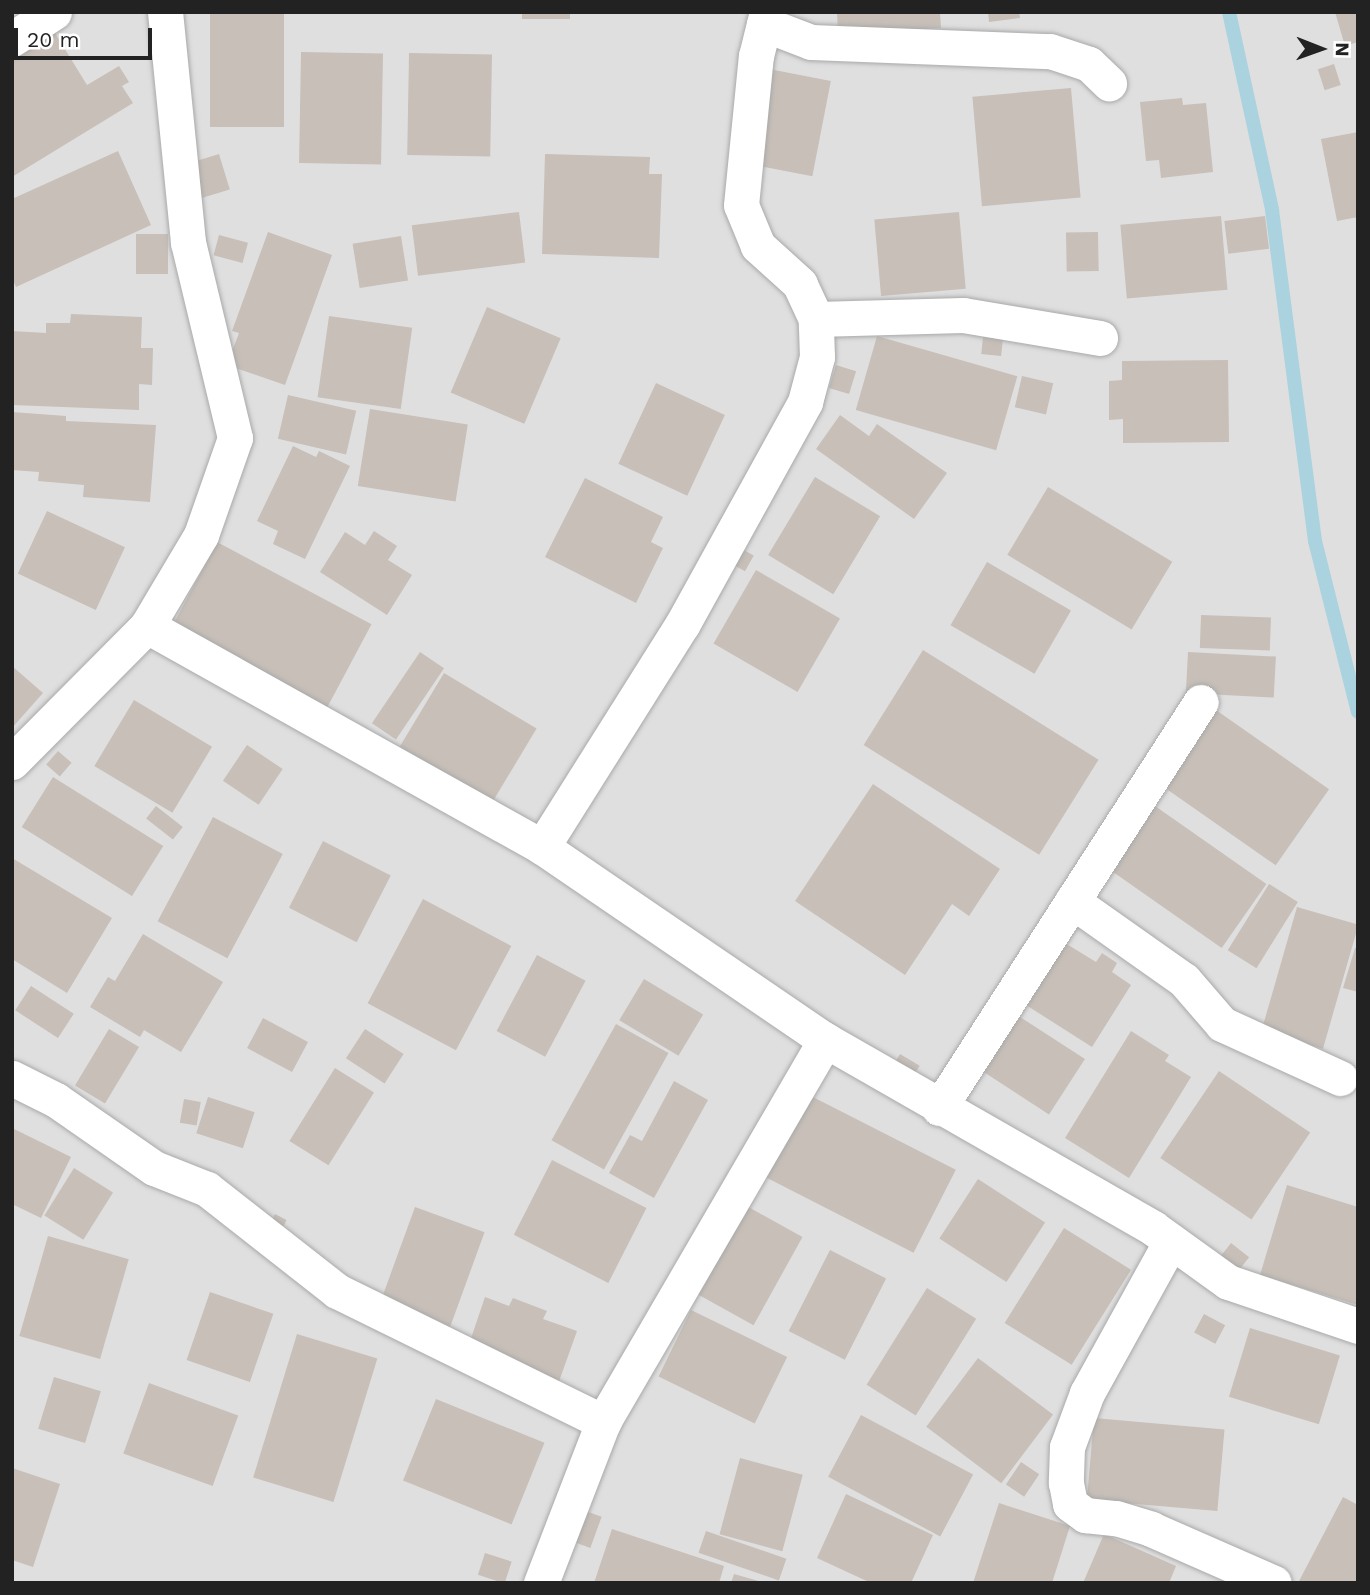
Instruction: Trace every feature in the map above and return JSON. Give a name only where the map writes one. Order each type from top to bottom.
[{"type":"street","points":[[12,39],[54,12]]},
{"type":"street","points":[[12,762],[147,625],[201,535],[235,438],[188,242],[164,12]]},
{"type":"street","points":[[542,847],[682,625],[805,402],[817,357],[816,319],[800,284],[758,246],[741,205],[756,56],[765,18],[811,42],[1050,51],[1089,64],[1109,83]]},
{"type":"street","points":[[816,319],[963,315],[1100,338]]},
{"type":"street","points":[[147,625],[542,847],[825,1040],[1171,1241],[1228,1282],[1358,1326]]},
{"type":"street","points":[[939,1108],[1201,702]]},
{"type":"street","points":[[1072,901],[1184,980],[1222,1024],[1340,1078]]},
{"type":"street","points":[[541,1583],[603,1422],[825,1040]]},
{"type":"street","points":[[12,1078],[56,1100],[154,1168],[207,1189],[337,1291],[603,1422]]},
{"type":"street","points":[[1171,1241],[1087,1393],[1067,1447],[1066,1483],[1070,1504],[1085,1514],[1116,1518],[1151,1529],[1273,1583]]},
{"type":"shaded area","points":[[12,12],[1358,12],[1358,1583],[12,1583]]},
{"type":"building","points":[[210,12],[284,12],[284,127],[210,127]]},
{"type":"building","points":[[522,12],[570,12],[570,19],[522,19]]},
{"type":"building","points":[[837,12],[940,12],[941,28],[838,35]]},
{"type":"building","points":[[988,12],[1019,12],[1020,18],[989,22]]},
{"type":"building","points":[[1335,12],[1358,12],[1358,42],[1345,46]]},
{"type":"building","points":[[55,33],[87,85],[119,66],[129,82],[122,86],[133,103],[12,177],[12,60]]},
{"type":"building","points":[[301,52],[383,53],[381,164],[299,163]]},
{"type":"building","points":[[409,53],[492,54],[490,156],[407,155]]},
{"type":"building","points":[[1334,64],[1341,85],[1325,90],[1318,69]]},
{"type":"building","points":[[769,69],[831,81],[812,176],[750,164]]},
{"type":"building","points":[[1071,88],[1081,198],[982,206],[972,97]]},
{"type":"building","points":[[1182,98],[1183,105],[1206,103],[1213,172],[1161,178],[1159,160],[1146,161],[1140,102]]},
{"type":"building","points":[[1358,132],[1358,217],[1337,221],[1321,139]]},
{"type":"building","points":[[118,151],[151,225],[16,287],[12,278],[12,199]]},
{"type":"building","points":[[219,154],[230,189],[198,199],[187,164]]},
{"type":"building","points":[[545,154],[650,157],[649,174],[662,174],[659,258],[542,254]]},
{"type":"building","points":[[519,212],[525,263],[418,276],[412,225]]},
{"type":"building","points":[[959,212],[966,289],[881,296],[874,219]]},
{"type":"building","points":[[1221,216],[1227,290],[1127,299],[1120,225]]},
{"type":"building","points":[[1265,216],[1269,249],[1228,254],[1224,221]]},
{"type":"building","points":[[268,232],[332,255],[285,385],[227,365],[239,333],[232,331]]},
{"type":"building","points":[[1098,232],[1099,271],[1067,272],[1066,233]]},
{"type":"building","points":[[136,234],[168,234],[168,274],[136,274]]},
{"type":"building","points":[[219,235],[248,243],[243,263],[214,255]]},
{"type":"building","points":[[401,236],[408,280],[360,288],[353,244]]},
{"type":"building","points":[[487,307],[561,338],[524,424],[451,393]]},
{"type":"building","points":[[71,314],[142,317],[141,348],[153,348],[152,385],[139,384],[139,410],[12,405],[12,331],[46,333],[46,323],[70,323]]},
{"type":"building","points":[[329,316],[412,328],[401,409],[318,397]]},
{"type":"building","points":[[877,336],[1017,376],[996,450],[856,410]]},
{"type":"building","points":[[983,337],[1003,339],[1001,356],[981,354]]},
{"type":"building","points":[[1228,360],[1229,442],[1123,443],[1123,419],[1109,420],[1109,381],[1122,380],[1122,361]]},
{"type":"building","points":[[836,365],[856,371],[849,394],[829,388]]},
{"type":"building","points":[[1022,376],[1053,383],[1046,414],[1015,407]]},
{"type":"building","points":[[656,383],[725,415],[687,496],[618,464]]},
{"type":"building","points":[[288,395],[356,411],[346,455],[278,439]]},
{"type":"building","points":[[370,409],[468,424],[456,502],[358,486]]},
{"type":"building","points":[[12,412],[66,416],[66,421],[156,425],[150,502],[83,497],[84,485],[38,481],[39,472],[12,470]]},
{"type":"building","points":[[840,415],[869,436],[877,424],[947,473],[914,519],[816,449]]},
{"type":"building","points":[[293,446],[316,457],[319,451],[350,466],[305,559],[273,544],[278,531],[257,521]]},
{"type":"building","points":[[815,477],[880,516],[833,594],[768,555]]},
{"type":"building","points":[[585,478],[663,517],[651,542],[663,548],[636,603],[545,557]]},
{"type":"building","points":[[1048,487],[1172,562],[1132,629],[1007,555]]},
{"type":"building","points":[[47,511],[125,547],[96,610],[18,574]]},
{"type":"building","points":[[374,531],[397,546],[388,560],[412,575],[387,615],[320,572],[345,532],[365,545]]},
{"type":"building","points":[[217,542],[372,624],[324,713],[170,631]]},
{"type":"building","points":[[731,543],[754,556],[745,571],[722,559]]},
{"type":"building","points":[[987,562],[1071,610],[1035,674],[950,625]]},
{"type":"building","points":[[756,570],[840,618],[798,692],[714,644]]},
{"type":"building","points":[[1201,615],[1271,617],[1270,650],[1200,648]]},
{"type":"building","points":[[923,650],[1099,760],[1039,855],[864,745]]},
{"type":"building","points":[[420,652],[444,668],[396,740],[372,723]]},
{"type":"building","points":[[1188,652],[1276,657],[1274,698],[1186,693]]},
{"type":"building","points":[[12,666],[43,693],[12,728]]},
{"type":"building","points":[[444,673],[537,729],[492,802],[400,747]]},
{"type":"building","points":[[134,700],[212,747],[172,813],[94,766]]},
{"type":"building","points":[[1216,710],[1329,789],[1276,865],[1163,786]]},
{"type":"building","points":[[247,745],[283,769],[259,805],[223,781]]},
{"type":"building","points":[[58,751],[72,763],[60,776],[46,765]]},
{"type":"building","points":[[53,777],[163,846],[132,896],[22,827]]},
{"type":"building","points":[[873,784],[1000,869],[969,916],[952,904],[905,975],[795,901]]},
{"type":"building","points":[[156,806],[183,827],[173,840],[146,819]]},
{"type":"building","points":[[1155,806],[1266,884],[1222,948],[1110,870]]},
{"type":"building","points":[[213,817],[283,854],[227,958],[158,921]]},
{"type":"building","points":[[323,841],[391,876],[357,942],[289,908]]},
{"type":"building","points":[[12,858],[112,918],[67,993],[12,959]]},
{"type":"building","points":[[1269,884],[1298,902],[1256,968],[1228,950]]},
{"type":"building","points":[[423,899],[511,946],[456,1050],[368,1003]]},
{"type":"building","points":[[1297,907],[1358,924],[1323,1049],[1261,1031]]},
{"type":"building","points":[[143,934],[223,982],[181,1052],[144,1030],[140,1037],[90,1007],[108,977],[115,981]]},
{"type":"building","points":[[1065,943],[1096,962],[1102,953],[1117,963],[1112,972],[1131,985],[1092,1047],[1026,1005]]},
{"type":"building","points":[[1355,948],[1358,948],[1358,992],[1343,988]]},
{"type":"building","points":[[537,955],[586,981],[545,1057],[497,1031]]},
{"type":"building","points":[[644,979],[703,1015],[678,1056],[619,1020]]},
{"type":"building","points":[[31,986],[74,1014],[58,1038],[15,1010]]},
{"type":"building","points":[[1017,1015],[1085,1059],[1049,1114],[981,1070]]},
{"type":"building","points":[[263,1018],[308,1042],[292,1072],[247,1048]]},
{"type":"building","points":[[616,1024],[668,1053],[604,1169],[552,1140]]},
{"type":"building","points":[[109,1029],[139,1047],[105,1104],[75,1086]]},
{"type":"building","points":[[365,1029],[404,1054],[385,1083],[346,1058]]},
{"type":"building","points":[[1131,1031],[1169,1055],[1165,1061],[1191,1077],[1129,1178],[1065,1138]]},
{"type":"building","points":[[900,1054],[920,1066],[908,1086],[888,1074]]},
{"type":"building","points":[[335,1068],[374,1092],[328,1165],[289,1141]]},
{"type":"building","points":[[1219,1071],[1310,1133],[1251,1220],[1160,1158]]},
{"type":"building","points":[[674,1081],[708,1100],[654,1198],[609,1173],[630,1135],[642,1141]]},
{"type":"building","points":[[807,1094],[956,1170],[914,1253],[765,1177]]},
{"type":"building","points":[[208,1097],[255,1112],[243,1148],[196,1133]]},
{"type":"building","points":[[184,1099],[201,1102],[197,1126],[180,1123]]},
{"type":"building","points":[[12,1128],[71,1157],[41,1218],[12,1204]]},
{"type":"building","points":[[552,1160],[646,1208],[608,1283],[514,1235]]},
{"type":"building","points":[[74,1168],[113,1192],[83,1240],[44,1215]]},
{"type":"building","points":[[978,1179],[1045,1223],[1006,1282],[939,1239]]},
{"type":"building","points":[[1287,1185],[1358,1207],[1358,1305],[1260,1275]]},
{"type":"building","points":[[743,1204],[802,1237],[754,1325],[694,1292]]},
{"type":"building","points":[[415,1207],[485,1232],[450,1327],[380,1302]]},
{"type":"building","points":[[275,1214],[287,1220],[273,1247],[261,1241]]},
{"type":"building","points":[[1064,1228],[1131,1270],[1072,1365],[1005,1323]]},
{"type":"building","points":[[48,1236],[129,1259],[100,1359],[19,1336]]},
{"type":"building","points":[[1231,1243],[1249,1257],[1231,1280],[1213,1266]]},
{"type":"building","points":[[830,1250],[886,1279],[845,1360],[789,1331]]},
{"type":"building","points":[[927,1288],[976,1319],[916,1415],[867,1385]]},
{"type":"building","points":[[210,1292],[273,1314],[250,1382],[187,1360]]},
{"type":"building","points":[[485,1297],[509,1306],[513,1298],[547,1311],[543,1319],[577,1331],[557,1387],[466,1353]]},
{"type":"building","points":[[691,1310],[787,1357],[755,1423],[659,1377]]},
{"type":"building","points":[[1204,1314],[1225,1325],[1215,1344],[1194,1333]]},
{"type":"building","points":[[1250,1328],[1340,1355],[1319,1424],[1229,1397]]},
{"type":"building","points":[[297,1334],[377,1359],[333,1502],[253,1477]]},
{"type":"building","points":[[978,1358],[1053,1415],[1001,1483],[926,1427]]},
{"type":"building","points":[[54,1377],[101,1391],[85,1443],[38,1429]]},
{"type":"building","points":[[149,1383],[238,1415],[213,1486],[123,1453]]},
{"type":"building","points":[[436,1399],[544,1443],[512,1524],[403,1481]]},
{"type":"building","points":[[861,1415],[973,1475],[940,1536],[828,1477]]},
{"type":"building","points":[[1094,1418],[1225,1429],[1217,1511],[1087,1500]]},
{"type":"building","points":[[740,1458],[803,1475],[782,1551],[720,1534]]},
{"type":"building","points":[[1021,1462],[1039,1474],[1024,1497],[1006,1484]]},
{"type":"building","points":[[12,1468],[60,1484],[33,1567],[12,1560]]},
{"type":"building","points":[[846,1494],[933,1535],[911,1583],[871,1583],[817,1558]]},
{"type":"building","points":[[1343,1497],[1358,1505],[1358,1583],[1298,1583]]},
{"type":"building","points":[[999,1503],[1070,1526],[1052,1583],[973,1583]]},
{"type":"building","points":[[580,1509],[602,1517],[590,1548],[569,1540]]},
{"type":"building","points":[[612,1529],[724,1566],[719,1583],[594,1583]]},
{"type":"building","points":[[706,1531],[786,1559],[779,1580],[699,1553]]},
{"type":"building","points":[[1104,1534],[1176,1566],[1169,1583],[1083,1583]]},
{"type":"building","points":[[485,1553],[512,1562],[505,1583],[478,1575]]},
{"type":"building","points":[[734,1574],[762,1582],[762,1583],[731,1583]]},
{"type":"waterway","points":[[1229,12],[1272,210],[1315,541],[1358,712]]}]
